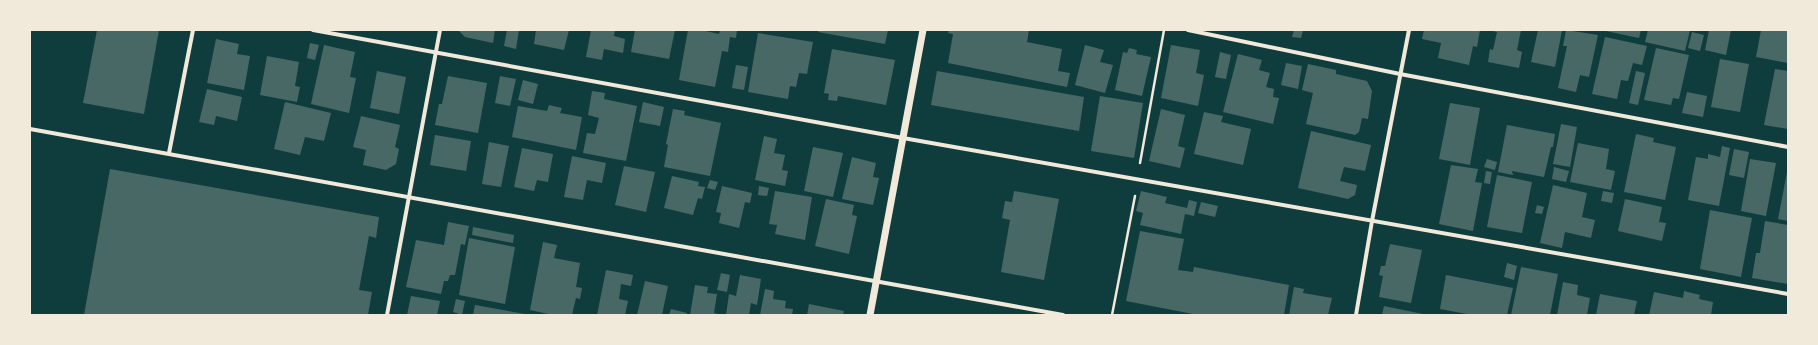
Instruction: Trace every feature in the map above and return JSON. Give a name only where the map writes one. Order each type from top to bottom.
[{"type":"street","points":[[169,153],[193,30]]},
{"type":"street","points":[[313,30],[903,138],[1788,294]]},
{"type":"street","points":[[387,315],[440,30]]},
{"type":"street","points":[[870,315],[923,30]]},
{"type":"street","points":[[1188,30],[1400,74],[1788,147]]},
{"type":"street","points":[[1356,315],[1408,30]]},
{"type":"street","points":[[30,129],[409,196],[876,283],[1063,315]]},
{"type":"building","points":[[97,30],[159,30],[144,114],[83,103]]},
{"type":"building","points":[[458,30],[495,30],[493,43],[465,37]]},
{"type":"building","points":[[507,30],[519,30],[516,49],[504,46]]},
{"type":"building","points":[[536,30],[569,30],[564,50],[534,44]]},
{"type":"building","points":[[591,30],[615,30],[614,36],[625,39],[623,53],[604,49],[602,60],[586,57]]},
{"type":"building","points":[[635,30],[675,30],[669,59],[631,52]]},
{"type":"building","points":[[688,30],[701,30],[719,34],[720,30],[737,30],[736,38],[730,37],[728,52],[722,51],[715,87],[679,80]]},
{"type":"building","points":[[819,30],[888,30],[885,44],[818,32]]},
{"type":"building","points":[[949,30],[1029,30],[1027,42],[1062,49],[1058,71],[1070,73],[1067,87],[948,63],[953,34],[948,33]]},
{"type":"building","points":[[1294,30],[1303,30],[1301,38],[1292,37]]},
{"type":"building","points":[[1424,30],[1480,30],[1477,47],[1473,46],[1469,65],[1438,58],[1441,43],[1422,39]]},
{"type":"building","points":[[1489,30],[1521,30],[1517,50],[1522,52],[1519,68],[1488,62],[1490,49],[1493,50],[1497,32]]},
{"type":"building","points":[[1538,30],[1562,30],[1555,67],[1531,62]]},
{"type":"building","points":[[1566,30],[1598,35],[1589,77],[1580,75],[1576,92],[1558,88],[1567,46],[1563,46]]},
{"type":"building","points":[[1601,30],[1641,30],[1639,38]]},
{"type":"building","points":[[1648,30],[1690,30],[1685,51],[1645,42]]},
{"type":"building","points":[[1709,30],[1731,30],[1726,55],[1705,50]]},
{"type":"building","points":[[1761,30],[1788,30],[1788,63],[1756,57]]},
{"type":"building","points":[[1692,32],[1704,35],[1700,51],[1688,48]]},
{"type":"building","points":[[758,33],[813,42],[807,74],[799,73],[796,87],[790,86],[788,99],[748,92]]},
{"type":"building","points":[[1605,37],[1647,46],[1642,65],[1633,63],[1628,81],[1621,80],[1617,99],[1592,94]]},
{"type":"building","points":[[216,39],[239,44],[237,54],[250,56],[244,90],[207,83]]},
{"type":"building","points":[[310,43],[319,45],[315,60],[307,58]]},
{"type":"building","points":[[324,45],[355,52],[350,77],[356,78],[349,113],[311,104]]},
{"type":"building","points":[[1085,45],[1104,50],[1100,62],[1113,65],[1105,93],[1075,85]]},
{"type":"building","points":[[1171,45],[1200,50],[1196,73],[1204,75],[1198,106],[1161,98]]},
{"type":"building","points":[[1129,48],[1137,50],[1136,54],[1151,57],[1142,96],[1115,90],[1123,52],[1127,53]]},
{"type":"building","points":[[1656,48],[1689,55],[1679,99],[1673,98],[1671,105],[1644,100]]},
{"type":"building","points":[[832,49],[895,60],[886,105],[838,96],[837,101],[828,100],[829,94],[824,93]]},
{"type":"building","points":[[1220,52],[1231,55],[1226,79],[1215,77]]},
{"type":"building","points":[[1238,54],[1262,60],[1259,70],[1270,73],[1266,87],[1274,89],[1273,97],[1279,98],[1273,124],[1223,112]]},
{"type":"building","points":[[267,56],[299,62],[295,86],[300,87],[297,102],[260,95]]},
{"type":"building","points":[[1720,59],[1749,64],[1740,112],[1711,107]]},
{"type":"building","points":[[1286,63],[1302,66],[1298,89],[1281,85]]},
{"type":"building","points":[[1308,64],[1336,70],[1336,74],[1367,81],[1372,91],[1368,119],[1362,118],[1359,132],[1355,135],[1306,124],[1313,93],[1302,90]]},
{"type":"building","points":[[736,65],[748,67],[744,90],[732,88]]},
{"type":"building","points":[[1775,69],[1788,71],[1788,129],[1764,125]]},
{"type":"building","points":[[377,71],[406,77],[399,114],[370,108]]},
{"type":"building","points":[[937,71],[1084,97],[1079,131],[931,105]]},
{"type":"building","points":[[1636,71],[1645,73],[1638,105],[1629,103]]},
{"type":"building","points":[[448,76],[487,83],[478,133],[435,125],[439,104],[442,104]]},
{"type":"building","points":[[500,76],[516,79],[510,106],[495,103]]},
{"type":"building","points":[[523,80],[538,84],[533,104],[518,100]]},
{"type":"building","points":[[207,89],[242,97],[237,121],[216,116],[214,125],[199,122]]},
{"type":"building","points":[[592,91],[605,93],[604,99],[637,106],[626,161],[583,153],[587,133],[595,134],[599,118],[588,115]]},
{"type":"building","points":[[1687,92],[1707,96],[1703,117],[1682,113]]},
{"type":"building","points":[[1100,96],[1143,103],[1134,158],[1091,151]]},
{"type":"building","points":[[285,102],[331,113],[324,141],[305,137],[300,155],[274,149]]},
{"type":"building","points":[[643,102],[664,107],[660,126],[639,122]]},
{"type":"building","points":[[1450,103],[1480,108],[1470,165],[1439,159]]},
{"type":"building","points":[[549,105],[562,108],[560,113],[582,117],[576,150],[512,137],[518,106],[547,111]]},
{"type":"building","points":[[673,109],[685,111],[684,115],[721,123],[710,176],[664,167],[668,145],[666,144]]},
{"type":"building","points":[[1161,109],[1185,115],[1178,146],[1185,148],[1180,168],[1149,161]]},
{"type":"building","points":[[1204,112],[1223,116],[1221,122],[1251,129],[1243,165],[1194,154]]},
{"type":"building","points":[[361,116],[400,125],[395,147],[399,149],[396,164],[386,170],[363,165],[366,150],[353,147]]},
{"type":"building","points":[[1561,124],[1577,127],[1570,167],[1553,164]]},
{"type":"building","points":[[1507,125],[1555,134],[1553,147],[1551,147],[1544,177],[1512,171],[1513,175],[1498,172]]},
{"type":"building","points":[[1311,131],[1371,145],[1365,171],[1344,167],[1340,181],[1357,185],[1355,195],[1348,199],[1298,188]]},
{"type":"building","points":[[1636,134],[1654,138],[1653,142],[1676,147],[1665,200],[1624,192]]},
{"type":"building","points":[[435,135],[471,141],[466,171],[430,165]]},
{"type":"building","points":[[764,136],[777,139],[774,153],[785,155],[782,170],[788,171],[785,186],[755,180]]},
{"type":"building","points":[[489,142],[509,146],[501,187],[482,184]]},
{"type":"building","points":[[1578,143],[1609,149],[1606,169],[1615,171],[1611,190],[1570,182]]},
{"type":"building","points":[[1722,146],[1730,148],[1719,206],[1688,200],[1696,157],[1708,159],[1708,154],[1720,157]]},
{"type":"building","points":[[813,147],[843,153],[833,197],[804,191]]},
{"type":"building","points":[[522,148],[553,154],[548,182],[537,180],[534,191],[514,187]]},
{"type":"building","points":[[1734,149],[1749,152],[1744,178],[1729,175]]},
{"type":"building","points":[[572,156],[606,163],[602,183],[587,180],[583,200],[564,197]]},
{"type":"building","points":[[852,157],[876,163],[873,177],[879,178],[873,205],[842,199]]},
{"type":"building","points":[[1487,159],[1497,162],[1495,170],[1484,167]]},
{"type":"building","points":[[1750,159],[1776,163],[1766,216],[1741,211]]},
{"type":"building","points":[[1451,165],[1478,169],[1475,182],[1482,183],[1473,231],[1439,224]]},
{"type":"building","points":[[624,166],[655,172],[646,212],[615,205]]},
{"type":"building","points":[[1554,167],[1569,171],[1566,182],[1552,179]]},
{"type":"building","points":[[110,169],[379,217],[376,238],[369,236],[359,290],[372,292],[368,315],[84,315]]},
{"type":"building","points":[[1486,171],[1492,172],[1490,184],[1484,183]]},
{"type":"building","points":[[1788,172],[1788,221],[1778,219]]},
{"type":"building","points":[[1497,175],[1532,182],[1522,233],[1487,227]]},
{"type":"building","points":[[672,176],[699,182],[698,186],[705,187],[702,199],[698,198],[693,215],[664,208]]},
{"type":"building","points":[[710,180],[718,182],[715,190],[707,188]]},
{"type":"building","points":[[1553,185],[1587,193],[1582,217],[1595,220],[1591,238],[1565,232],[1562,248],[1540,243]]},
{"type":"building","points":[[722,186],[752,193],[750,203],[745,202],[739,228],[719,223],[721,213],[716,212]]},
{"type":"building","points":[[759,186],[769,188],[767,196],[758,195]]},
{"type":"building","points":[[775,191],[812,197],[805,240],[775,234],[777,225],[769,224]]},
{"type":"building","points":[[1014,191],[1059,199],[1044,280],[1001,272],[1010,220],[1002,218],[1005,201],[1012,202]]},
{"type":"building","points":[[1141,191],[1167,197],[1165,203],[1187,208],[1189,200],[1197,202],[1194,216],[1185,214],[1181,234],[1140,225],[1143,213],[1136,211]]},
{"type":"building","points":[[1603,191],[1614,193],[1612,203],[1601,201]]},
{"type":"building","points":[[826,199],[854,205],[852,215],[857,216],[849,254],[815,246]]},
{"type":"building","points":[[1625,199],[1662,207],[1659,222],[1666,223],[1662,241],[1618,231]]},
{"type":"building","points":[[1201,202],[1218,206],[1215,217],[1198,213]]},
{"type":"building","points":[[1537,205],[1544,207],[1542,214],[1535,213]]},
{"type":"building","points":[[1710,210],[1752,218],[1741,277],[1700,269]]},
{"type":"building","points":[[1765,221],[1788,225],[1788,284],[1752,278],[1756,253],[1760,253]]},
{"type":"building","points":[[448,222],[469,226],[465,245],[461,244],[455,275],[450,275],[448,281],[444,281],[441,294],[406,287],[416,240],[444,245]]},
{"type":"building","points":[[473,227],[514,235],[513,243],[472,235]]},
{"type":"building","points":[[1140,231],[1184,239],[1178,270],[1193,272],[1194,267],[1289,285],[1284,315],[1198,315],[1126,301]]},
{"type":"building","points":[[469,238],[515,247],[505,304],[459,295]]},
{"type":"building","points":[[543,242],[557,245],[554,258],[580,263],[576,287],[582,288],[580,299],[576,298],[572,315],[553,315],[530,310]]},
{"type":"building","points":[[1390,244],[1422,250],[1411,303],[1379,297],[1383,276],[1379,275],[1381,266],[1385,266]]},
{"type":"building","points":[[1507,263],[1517,266],[1514,280],[1504,277]]},
{"type":"building","points":[[1521,267],[1558,274],[1550,315],[1511,315]]},
{"type":"building","points":[[606,270],[633,275],[631,286],[621,284],[619,299],[628,301],[625,315],[597,315]]},
{"type":"building","points":[[721,273],[730,275],[727,292],[717,290]]},
{"type":"building","points":[[740,275],[761,279],[757,305],[751,303],[749,315],[726,315],[729,294],[736,296]]},
{"type":"building","points":[[1446,275],[1513,288],[1507,315],[1472,315],[1440,309]]},
{"type":"building","points":[[645,281],[668,286],[662,315],[637,315]]},
{"type":"building","points":[[1563,282],[1578,285],[1577,295],[1590,298],[1587,315],[1557,315]]},
{"type":"building","points":[[695,285],[708,287],[707,293],[717,294],[714,313],[722,315],[690,315]]},
{"type":"building","points":[[1294,287],[1304,289],[1303,293],[1332,298],[1328,315],[1289,315]]},
{"type":"building","points":[[765,289],[774,291],[773,299],[786,301],[785,308],[793,309],[792,315],[760,315]]},
{"type":"building","points":[[1684,291],[1700,295],[1699,299],[1713,302],[1711,315],[1649,315],[1654,292],[1683,298]]},
{"type":"building","points":[[1600,294],[1637,301],[1634,315],[1596,315]]},
{"type":"building","points":[[411,296],[440,301],[437,315],[407,315]]},
{"type":"building","points":[[456,299],[465,301],[462,315],[453,312]]},
{"type":"building","points":[[809,304],[844,311],[843,315],[807,315]]},
{"type":"building","points":[[475,305],[525,314],[525,315],[473,315]]},
{"type":"building","points":[[1384,306],[1423,314],[1423,315],[1382,315]]},
{"type":"building","points":[[671,309],[687,313],[686,315],[669,315]]}]
